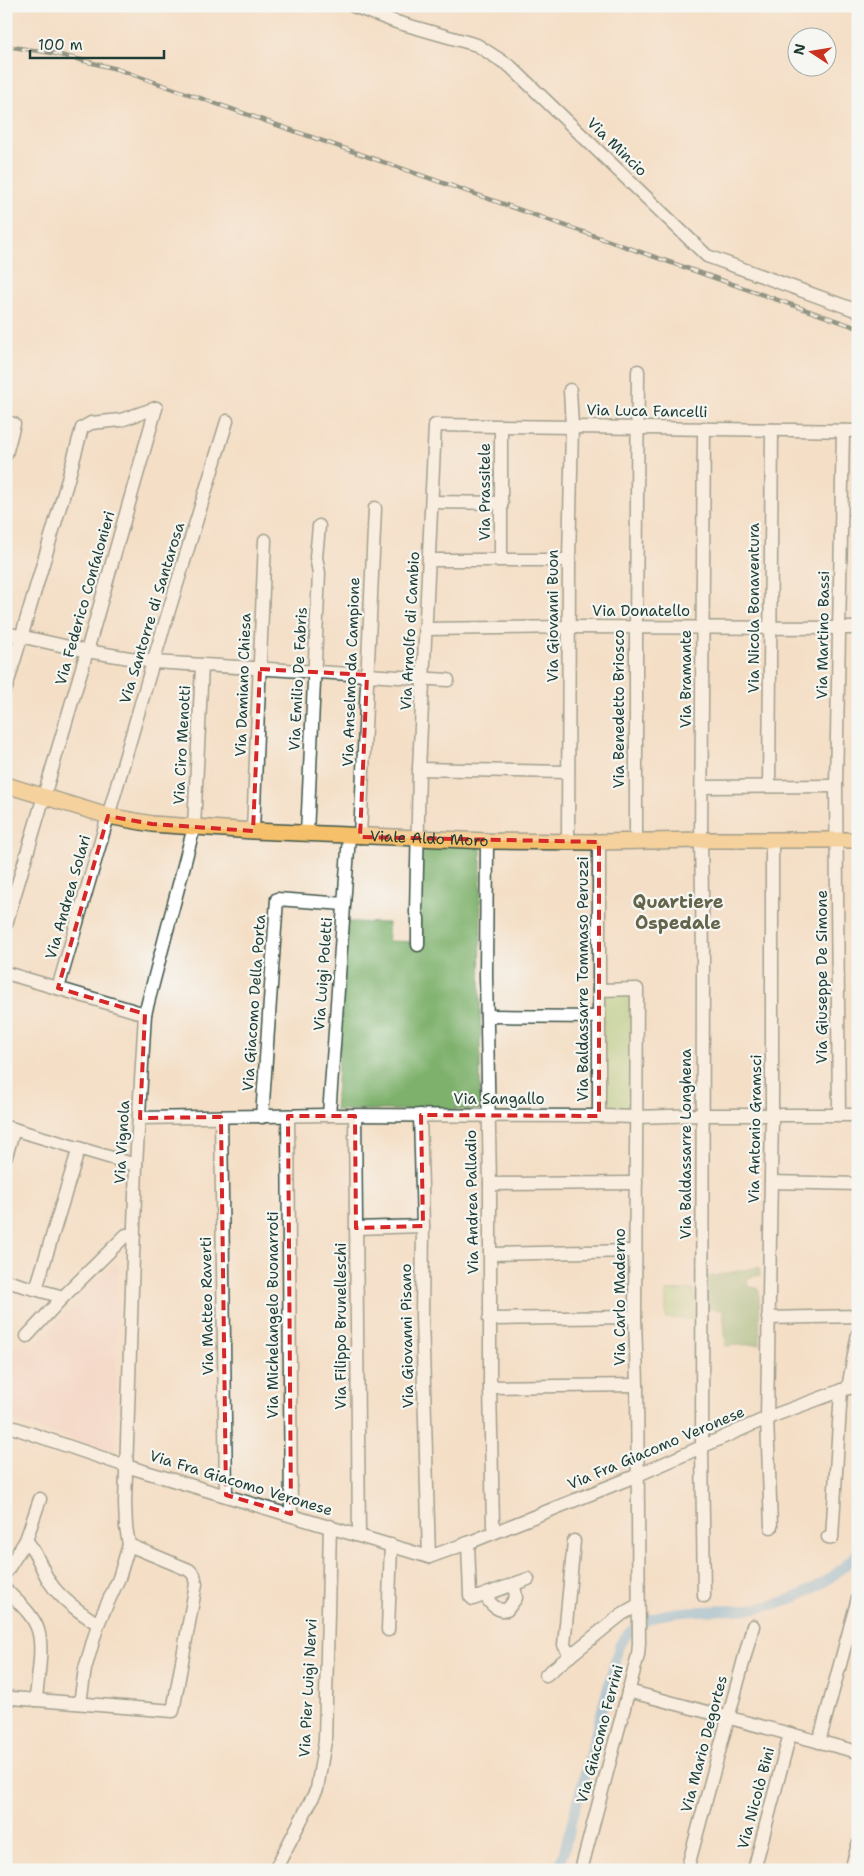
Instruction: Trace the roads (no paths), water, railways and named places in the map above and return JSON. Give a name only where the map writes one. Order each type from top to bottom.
[{"type":"main road","name":"Viale Aldo Moro","points":[[6,785],[108,816],[152,824],[253,831],[487,841],[858,840]]},
{"type":"street","name":"Via Mincio","points":[[353,6],[396,22],[477,45],[511,67],[707,256],[858,311]]},
{"type":"street","name":"Via Benedetto Briosco","points":[[636,842],[638,371]]},
{"type":"street","name":"Via Giovanni Buon","points":[[568,842],[569,560],[572,426],[570,390]]},
{"type":"street","name":"Via Federico Confalonieri","points":[[6,924],[87,651],[156,408],[120,420],[91,423],[82,428],[21,636]]},
{"type":"street","name":"Via Santorre di Santarosa","points":[[108,816],[227,421]]},
{"type":"street","points":[[6,422],[14,424],[6,454]]},
{"type":"street","name":"Via Luca Fancelli","points":[[435,425],[858,431]]},
{"type":"street","name":"Via Arnolfo di Cambio","points":[[418,945],[418,918],[416,913],[419,769],[435,425]]},
{"type":"street","name":"Via Prassitele","points":[[501,426],[502,559]]},
{"type":"street","name":"Via Bramante","points":[[701,840],[704,428]]},
{"type":"street","name":"Via Nicola Bonaventura","points":[[769,786],[772,430]]},
{"type":"street","name":"Via Martino Bassi","points":[[837,840],[836,786],[843,431]]},
{"type":"street","points":[[432,502],[502,503]]},
{"type":"street","name":"Via Anselmo da Campione","points":[[355,836],[367,675],[375,508]]},
{"type":"street","name":"Via Emilio De Fabris","points":[[307,834],[319,573],[316,557],[319,526]]},
{"type":"street","name":"Via Damiano Chiesa","points":[[253,831],[264,540]]},
{"type":"street","points":[[430,560],[569,560]]},
{"type":"street","name":"Via Donatello","points":[[425,629],[570,627],[858,628]]},
{"type":"street","points":[[6,633],[87,651],[154,662],[260,670],[448,680]]},
{"type":"street","points":[[6,688],[21,636]]},
{"type":"street","name":"Via Ciro Menotti","points":[[194,826],[202,666]]},
{"type":"street","points":[[419,769],[568,772]]},
{"type":"street","points":[[702,787],[836,786]]},
{"type":"street","name":"Via Andrea Solari","points":[[58,988],[108,816]]},
{"type":"street","name":"Via Vignola","points":[[129,1545],[126,1527],[126,1466],[136,1165],[145,1014],[194,826]]},
{"type":"street","name":"Via Luigi Poletti","points":[[329,1115],[344,904],[355,836]]},
{"type":"street","name":"Via Baldassarre Longhena","points":[[701,840],[703,954],[702,1448],[704,1596]]},
{"type":"street","name":"Via Antonio Gramsci","points":[[771,1527],[767,1418],[772,1115],[772,840]]},
{"type":"street","name":"Via Giuseppe De Simone","points":[[837,840],[839,1114]]},
{"type":"street","name":"Via Andrea Palladio","points":[[487,841],[487,1115],[490,1184],[489,1319],[494,1532]]},
{"type":"street","name":"Via Baldassarre Tommaso Peruzzi","points":[[599,1116],[600,842]]},
{"type":"street","name":"Via Giacomo Della Porta","points":[[262,1117],[277,899],[344,904]]},
{"type":"street","points":[[6,973],[145,1014]]},
{"type":"street","name":"Via Carlo Maderno","points":[[599,990],[637,989],[635,1317],[638,1608]]},
{"type":"street","points":[[487,1016],[599,1017]]},
{"type":"street","name":"Via Sangallo","points":[[140,1118],[329,1115],[599,1116],[636,1118],[702,1115],[858,1115]]},
{"type":"street","name":"Via Giovanni Pisano","points":[[420,1115],[422,1317],[429,1557]]},
{"type":"street","name":"Via Michelangelo Buonarroti","points":[[288,1116],[291,1514]]},
{"type":"street","name":"Via Filippo Brunelleschi","points":[[355,1116],[359,1535]]},
{"type":"street","name":"Via Matteo Raverti","points":[[221,1117],[226,1495]]},
{"type":"street","points":[[6,1156],[10,1128],[136,1165]]},
{"type":"street","points":[[36,1289],[79,1148]]},
{"type":"street","points":[[771,1182],[858,1184]]},
{"type":"street","points":[[490,1184],[636,1183]]},
{"type":"street","points":[[356,1228],[422,1226]]},
{"type":"street","points":[[27,1336],[126,1236],[134,1235]]},
{"type":"street","points":[[490,1254],[635,1251]]},
{"type":"street","points":[[6,1281],[63,1298]]},
{"type":"street","points":[[768,1318],[858,1316]]},
{"type":"street","points":[[489,1319],[635,1317]]},
{"type":"street","points":[[828,1537],[832,1538],[849,1388],[858,1333]]},
{"type":"street","points":[[490,1388],[637,1385]]},
{"type":"street","name":"Via Fra Giacomo Veronese","points":[[6,1425],[126,1466],[429,1557],[638,1475],[767,1418],[849,1388]]},
{"type":"street","points":[[6,1572],[26,1540],[40,1499]]},
{"type":"street","name":"Via Pier Luigi Nervi","points":[[275,1870],[317,1789],[325,1741],[330,1526]]},
{"type":"street","points":[[26,1540],[33,1547],[51,1584],[78,1612],[98,1624]]},
{"type":"street","points":[[570,1656],[564,1645],[574,1540]]},
{"type":"street","points":[[468,1543],[470,1596],[473,1598],[528,1579]]},
{"type":"street","points":[[6,1696],[36,1700],[173,1711],[196,1584],[194,1575],[189,1570],[129,1545],[118,1578],[98,1624],[85,1668],[80,1703]]},
{"type":"street","points":[[388,1630],[391,1545]]},
{"type":"street","points":[[485,1595],[490,1604],[501,1610],[506,1610],[516,1598],[514,1584]]},
{"type":"street","points":[[6,1590],[26,1610],[38,1628],[41,1642],[36,1700]]},
{"type":"street","points":[[818,1742],[858,1598]]},
{"type":"street","points":[[546,1676],[622,1614],[638,1608]]},
{"type":"street","name":"Via Giacomo Ferrini","points":[[581,1870],[638,1655],[638,1608]]},
{"type":"street","name":"Via Mario Degortes","points":[[687,1870],[753,1626]]},
{"type":"street","points":[[628,1691],[858,1752]]},
{"type":"street","name":"Via Nicolò Bini","points":[[754,1870],[790,1734]]},
{"type":"street","points":[[851,1870],[858,1845]]},
{"type":"waterway","points":[[559,1870],[619,1646],[630,1632],[644,1622],[677,1612],[749,1609],[780,1603],[809,1591],[822,1583],[835,1574],[858,1552]]},
{"type":"railway","points":[[6,46],[52,53],[117,69],[858,328]]},
{"type":"district","name":"Quartiere Ospedale","points":[[678,912]]}]
